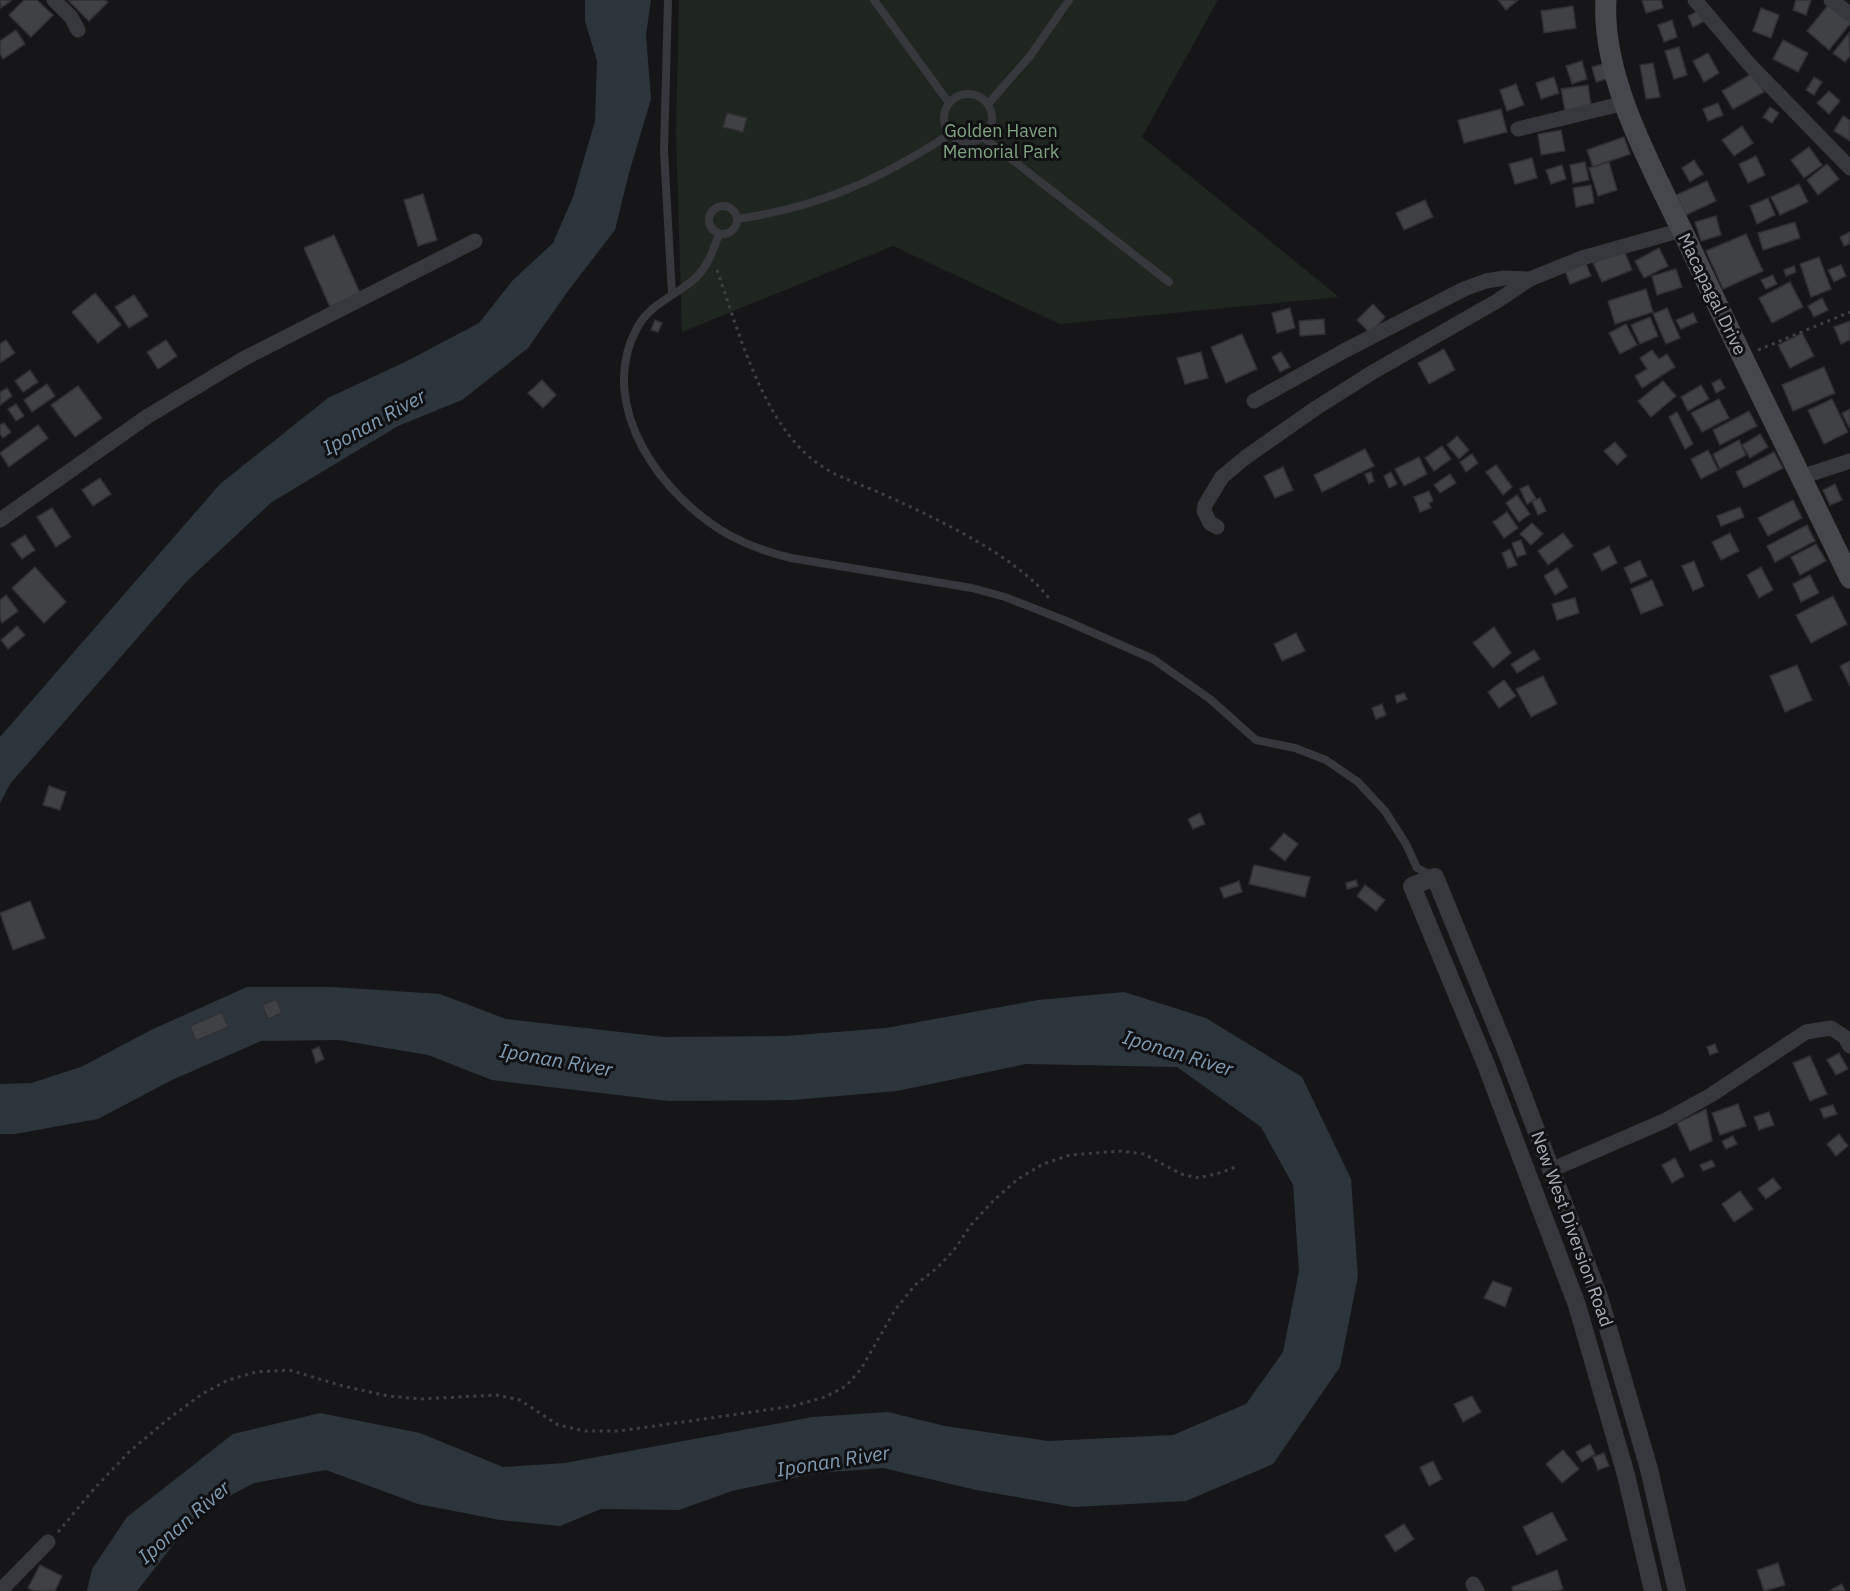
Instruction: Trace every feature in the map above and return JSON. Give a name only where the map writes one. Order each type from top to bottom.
[{"type":"main road","name":"Macapagal Drive","points":[[1606,0],[1606,32],[1625,103],[1682,230],[1850,578]]},
{"type":"street","points":[[54,0],[71,16],[78,30]]},
{"type":"street","points":[[1695,0],[1749,64],[1850,168]]},
{"type":"street","points":[[1831,0],[1850,14]]},
{"type":"street","points":[[1518,129],[1625,103]]},
{"type":"street","points":[[1217,528],[1210,524],[1204,511],[1205,505],[1222,477],[1246,456],[1373,372],[1497,301],[1530,279],[1582,258],[1682,230]]},
{"type":"street","points":[[0,520],[148,416],[243,359],[475,242]]},
{"type":"street","points":[[1254,401],[1464,289],[1486,281],[1504,278],[1530,279]]},
{"type":"street","points":[[1801,477],[1850,461]]},
{"type":"street","points":[[1412,886],[1435,877]]},
{"type":"street","name":"New West Diversion Road","points":[[1435,877],[1507,1053],[1599,1297],[1652,1479],[1677,1591]]},
{"type":"street","name":"New West Diversion Road","points":[[1412,886],[1485,1062],[1576,1305],[1626,1475],[1653,1591]]},
{"type":"street","points":[[1551,1170],[1664,1121],[1711,1095],[1806,1032],[1831,1028],[1845,1036],[1850,1046]]},
{"type":"street","points":[[0,1591],[48,1542]]},
{"type":"lane","points":[[668,0],[664,151],[672,294]]},
{"type":"lane","points":[[874,0],[949,103]]},
{"type":"lane","points":[[988,104],[1030,56],[1069,0]]},
{"type":"lane","points":[[969,94],[976,95],[988,104],[991,111],[991,125],[983,136],[969,141],[956,138],[946,129],[944,115],[954,98],[969,94]]},
{"type":"lane","points":[[737,219],[775,213],[838,195],[902,163],[950,134]]},
{"type":"lane","points":[[983,136],[1169,282]]},
{"type":"lane","points":[[721,207],[730,208],[737,219],[735,228],[732,231],[718,234],[710,224],[713,211],[721,207]]},
{"type":"lane","points":[[718,234],[712,254],[693,281],[655,306],[638,326],[627,350],[623,380],[626,405],[641,446],[662,477],[693,508],[729,535],[762,550],[791,558],[972,588],[1005,597],[1153,659],[1210,699],[1256,740],[1295,748],[1326,760],[1358,782],[1385,811],[1406,844],[1417,868],[1435,877]]},
{"type":"lane","points":[[1412,886],[1417,868]]},
{"type":"path","points":[[712,254],[762,389],[783,428],[803,451],[834,475],[876,491],[938,520],[1028,575],[1049,597],[1064,620]]},
{"type":"path","points":[[1742,356],[1850,312]]},
{"type":"path","points":[[48,1542],[129,1452],[202,1394],[228,1380],[256,1372],[289,1370],[388,1396],[422,1399],[496,1395],[520,1400],[558,1425],[585,1431],[619,1431],[793,1406],[825,1397],[846,1386],[861,1370],[895,1310],[915,1285],[937,1268],[954,1250],[971,1224],[994,1200],[1018,1179],[1043,1164],[1071,1155],[1121,1151],[1144,1154],[1181,1174],[1199,1178],[1238,1166]]},
{"type":"green space","name":"Golden Haven Memorial Park","points":[[679,0],[1218,0],[1142,137],[1339,297],[1060,324],[893,246],[682,332],[676,132]]},
{"type":"water","name":"Iponan River","points":[[585,0],[651,0],[646,35],[651,99],[615,230],[528,348],[462,400],[398,426],[272,502],[187,581],[10,784],[0,803],[0,737],[220,484],[328,398],[407,361],[479,323],[513,280],[553,243],[573,197],[595,121],[597,61],[585,21]]},
{"type":"water","name":"Iponan River","points":[[247,987],[333,987],[440,994],[506,1019],[664,1037],[786,1036],[886,1028],[1038,1000],[1124,992],[1206,1018],[1302,1077],[1351,1179],[1358,1276],[1340,1367],[1273,1464],[1186,1501],[1074,1507],[976,1490],[883,1468],[817,1473],[732,1491],[679,1510],[601,1509],[560,1526],[500,1520],[418,1504],[326,1470],[254,1483],[198,1513],[137,1591],[87,1591],[92,1569],[127,1517],[233,1434],[320,1413],[420,1433],[503,1467],[565,1463],[813,1417],[888,1412],[945,1426],[1048,1441],[1173,1435],[1246,1404],[1283,1352],[1299,1271],[1293,1185],[1261,1127],[1177,1067],[1026,1064],[897,1091],[793,1100],[668,1101],[492,1080],[428,1055],[339,1040],[261,1041],[172,1080],[98,1119],[15,1134],[0,1134],[0,1084],[31,1083],[81,1067],[151,1030]]},
{"type":"building","points":[[0,0],[12,0],[1,8]]},
{"type":"building","points":[[24,0],[37,0],[53,15],[31,37],[9,15]]},
{"type":"building","points":[[68,0],[105,0],[108,2],[89,21]]},
{"type":"building","points":[[1498,0],[1518,0],[1506,10]]},
{"type":"building","points":[[1642,0],[1661,0],[1663,8],[1646,13]]},
{"type":"building","points":[[1796,0],[1811,0],[1806,15],[1793,10]]},
{"type":"building","points":[[1829,4],[1850,21],[1850,24],[1829,50],[1807,31]]},
{"type":"building","points":[[1573,6],[1576,28],[1544,33],[1541,11]]},
{"type":"building","points":[[1761,8],[1779,15],[1771,38],[1753,31]]},
{"type":"building","points":[[1702,9],[1707,20],[1693,27],[1688,16]]},
{"type":"building","points":[[1672,20],[1677,37],[1664,42],[1658,25]]},
{"type":"building","points":[[16,30],[25,44],[3,59],[0,54],[0,41]]},
{"type":"building","points":[[1849,33],[1850,56],[1845,62],[1833,53]]},
{"type":"building","points":[[1783,40],[1808,53],[1798,72],[1773,59]]},
{"type":"building","points":[[1679,47],[1687,75],[1674,79],[1665,51]]},
{"type":"building","points":[[1708,53],[1719,73],[1704,82],[1693,61]]},
{"type":"building","points":[[1582,61],[1587,79],[1572,84],[1566,66]]},
{"type":"building","points":[[1653,63],[1660,97],[1646,99],[1640,65]]},
{"type":"building","points":[[1603,64],[1607,79],[1596,82],[1592,67]]},
{"type":"building","points":[[1753,73],[1764,92],[1733,109],[1722,91]]},
{"type":"building","points":[[1554,77],[1559,93],[1541,99],[1536,83]]},
{"type":"building","points":[[1814,77],[1822,82],[1814,95],[1806,90]]},
{"type":"building","points":[[1516,84],[1524,105],[1507,111],[1500,90]]},
{"type":"building","points":[[1588,85],[1591,106],[1565,111],[1561,89]]},
{"type":"building","points":[[1829,91],[1840,101],[1829,114],[1817,103]]},
{"type":"building","points":[[1718,103],[1723,115],[1708,121],[1703,109]]},
{"type":"building","points":[[1770,107],[1779,113],[1772,123],[1763,117]]},
{"type":"building","points":[[1501,109],[1507,132],[1464,143],[1458,120]]},
{"type":"building","points":[[727,113],[747,118],[743,132],[723,127]]},
{"type":"building","points":[[1843,116],[1850,120],[1850,141],[1834,131]]},
{"type":"building","points":[[1742,126],[1753,143],[1734,156],[1722,140]]},
{"type":"building","points":[[1561,130],[1565,151],[1541,155],[1538,134]]},
{"type":"building","points":[[1624,137],[1630,154],[1593,167],[1587,150]]},
{"type":"building","points":[[1809,147],[1822,165],[1804,178],[1791,160]]},
{"type":"building","points":[[1756,156],[1765,175],[1748,183],[1739,164]]},
{"type":"building","points":[[1532,158],[1537,178],[1515,184],[1509,164]]},
{"type":"building","points":[[1694,160],[1703,174],[1690,182],[1682,168]]},
{"type":"building","points":[[1585,162],[1589,180],[1573,183],[1570,165]]},
{"type":"building","points":[[1609,162],[1617,190],[1598,196],[1589,168]]},
{"type":"building","points":[[1827,164],[1839,179],[1818,195],[1807,180]]},
{"type":"building","points":[[1562,165],[1566,179],[1551,184],[1546,170]]},
{"type":"building","points":[[1707,181],[1716,201],[1686,215],[1676,195]]},
{"type":"building","points":[[1799,184],[1808,202],[1780,215],[1771,197]]},
{"type":"building","points":[[1591,185],[1594,203],[1576,207],[1573,188]]},
{"type":"building","points":[[423,194],[437,240],[418,246],[404,200]]},
{"type":"building","points":[[1768,198],[1775,215],[1757,224],[1750,206]]},
{"type":"building","points":[[1425,200],[1433,217],[1404,230],[1396,213]]},
{"type":"building","points":[[1716,216],[1721,235],[1701,241],[1695,222]]},
{"type":"building","points":[[1795,222],[1800,238],[1763,250],[1758,233]]},
{"type":"building","points":[[1850,232],[1850,244],[1844,246],[1840,237]]},
{"type":"building","points":[[1746,234],[1763,271],[1723,289],[1706,251]]},
{"type":"building","points":[[334,235],[360,293],[330,307],[304,248]]},
{"type":"building","points":[[1659,248],[1668,266],[1644,278],[1635,261]]},
{"type":"building","points":[[1624,250],[1632,270],[1602,282],[1593,263]]},
{"type":"building","points":[[1819,257],[1831,289],[1811,297],[1800,264]]},
{"type":"building","points":[[1585,261],[1591,276],[1570,284],[1564,268]]},
{"type":"building","points":[[1841,265],[1846,276],[1834,282],[1828,270]]},
{"type":"building","points":[[1794,266],[1796,272],[1786,276],[1784,270]]},
{"type":"building","points":[[1676,269],[1682,287],[1657,295],[1652,276]]},
{"type":"building","points":[[1773,275],[1777,284],[1766,289],[1761,280]]},
{"type":"building","points":[[1790,282],[1803,307],[1772,323],[1759,298]]},
{"type":"building","points":[[1646,289],[1653,312],[1615,324],[1608,301]]},
{"type":"building","points":[[95,293],[121,325],[98,343],[72,312]]},
{"type":"building","points":[[134,295],[148,316],[129,328],[115,307]]},
{"type":"building","points":[[1822,298],[1828,310],[1814,317],[1808,306]]},
{"type":"building","points":[[1373,304],[1385,317],[1370,333],[1357,320]]},
{"type":"building","points":[[1290,308],[1295,328],[1277,333],[1272,313]]},
{"type":"building","points":[[1667,308],[1680,338],[1666,344],[1653,314]]},
{"type":"building","points":[[1693,313],[1697,322],[1681,329],[1676,320]]},
{"type":"building","points":[[1650,317],[1658,336],[1640,344],[1631,325]]},
{"type":"building","points":[[1324,319],[1325,334],[1300,336],[1299,321]]},
{"type":"building","points":[[655,320],[662,323],[658,332],[651,330]]},
{"type":"building","points":[[1850,321],[1850,340],[1841,344],[1834,327]]},
{"type":"building","points":[[1626,324],[1637,345],[1620,354],[1609,333]]},
{"type":"building","points":[[1802,333],[1814,356],[1790,368],[1778,345]]},
{"type":"building","points":[[1242,334],[1257,369],[1226,383],[1211,347]]},
{"type":"building","points":[[6,340],[15,353],[0,363],[0,344]]},
{"type":"building","points":[[166,340],[177,356],[158,369],[147,352]]},
{"type":"building","points":[[1444,349],[1455,370],[1429,384],[1418,363]]},
{"type":"building","points":[[1652,350],[1659,359],[1667,354],[1675,367],[1642,388],[1635,376],[1647,369],[1640,358]]},
{"type":"building","points":[[1201,352],[1208,378],[1185,384],[1177,358]]},
{"type":"building","points":[[1281,352],[1290,367],[1280,372],[1272,357]]},
{"type":"building","points":[[1824,367],[1835,393],[1793,411],[1782,385]]},
{"type":"building","points":[[30,370],[38,382],[23,392],[15,381]]},
{"type":"building","points":[[1720,379],[1725,388],[1716,393],[1712,383]]},
{"type":"building","points":[[542,380],[556,395],[543,408],[528,393]]},
{"type":"building","points":[[1663,381],[1676,396],[1651,417],[1638,401]]},
{"type":"building","points":[[47,384],[55,396],[32,412],[24,400]]},
{"type":"building","points":[[1701,385],[1709,399],[1688,411],[1681,397]]},
{"type":"building","points":[[78,386],[102,418],[75,437],[51,405]]},
{"type":"building","points":[[7,388],[12,396],[0,405],[0,392]]},
{"type":"building","points":[[1719,399],[1729,418],[1702,432],[1691,413]]},
{"type":"building","points":[[1832,399],[1848,432],[1824,444],[1808,410]]},
{"type":"building","points":[[16,404],[24,416],[16,421],[8,409]]},
{"type":"building","points":[[1850,409],[1850,427],[1849,427],[1842,413]]},
{"type":"building","points":[[1749,411],[1757,426],[1720,445],[1713,430]]},
{"type":"building","points":[[1677,412],[1693,444],[1685,449],[1669,417]]},
{"type":"building","points":[[4,423],[11,432],[3,438],[0,434],[0,425]]},
{"type":"building","points":[[38,425],[48,438],[9,467],[0,453]]},
{"type":"building","points":[[1760,434],[1768,447],[1750,458],[1742,445]]},
{"type":"building","points":[[1457,436],[1469,450],[1459,459],[1447,445]]},
{"type":"building","points":[[1739,440],[1746,455],[1720,469],[1713,454]]},
{"type":"building","points":[[1615,442],[1627,456],[1617,465],[1604,451]]},
{"type":"building","points":[[1442,446],[1451,459],[1434,471],[1425,458]]},
{"type":"building","points":[[1365,449],[1374,466],[1322,492],[1314,475]]},
{"type":"building","points":[[1708,450],[1718,470],[1701,479],[1691,459]]},
{"type":"building","points":[[1774,452],[1783,468],[1744,488],[1736,472]]},
{"type":"building","points":[[1472,454],[1478,463],[1466,472],[1460,462]]},
{"type":"building","points":[[1419,457],[1427,474],[1404,486],[1395,469]]},
{"type":"building","points":[[1496,465],[1512,487],[1503,495],[1486,472]]},
{"type":"building","points":[[1283,467],[1293,490],[1275,498],[1264,476]]},
{"type":"building","points":[[1371,472],[1374,481],[1369,484],[1365,474]]},
{"type":"building","points":[[1391,472],[1397,484],[1389,488],[1384,476]]},
{"type":"building","points":[[1450,474],[1456,483],[1440,493],[1434,485]]},
{"type":"building","points":[[100,478],[111,494],[93,506],[82,490]]},
{"type":"building","points":[[1835,484],[1842,500],[1830,505],[1823,490]]},
{"type":"building","points":[[1528,485],[1536,499],[1527,504],[1520,489]]},
{"type":"building","points":[[1429,491],[1433,501],[1429,503],[1431,508],[1420,512],[1414,497]]},
{"type":"building","points":[[1517,495],[1530,514],[1519,522],[1506,503]]},
{"type":"building","points":[[1540,498],[1546,511],[1538,515],[1532,501]]},
{"type":"building","points":[[1793,500],[1802,518],[1768,536],[1758,518]]},
{"type":"building","points":[[1740,507],[1744,517],[1721,526],[1717,516]]},
{"type":"building","points":[[52,508],[71,537],[56,547],[37,517]]},
{"type":"building","points":[[1507,512],[1518,528],[1504,538],[1493,522]]},
{"type":"building","points":[[1532,523],[1543,534],[1531,545],[1520,534]]},
{"type":"building","points":[[1807,525],[1815,541],[1775,562],[1767,546]]},
{"type":"building","points":[[1563,533],[1573,546],[1548,565],[1538,551]]},
{"type":"building","points":[[1730,533],[1739,551],[1721,560],[1712,542]]},
{"type":"building","points":[[25,535],[35,550],[22,559],[11,544]]},
{"type":"building","points":[[1521,540],[1526,554],[1517,557],[1512,543]]},
{"type":"building","points":[[1816,544],[1826,561],[1800,575],[1791,557]]},
{"type":"building","points":[[1609,546],[1617,563],[1602,571],[1593,554]]},
{"type":"building","points":[[1510,549],[1517,565],[1508,568],[1502,553]]},
{"type":"building","points":[[1640,560],[1647,576],[1631,583],[1624,568]]},
{"type":"building","points":[[1694,561],[1704,586],[1693,591],[1682,566]]},
{"type":"building","points":[[35,567],[66,602],[44,623],[12,588]]},
{"type":"building","points":[[1761,567],[1773,590],[1759,598],[1747,575]]},
{"type":"building","points":[[1557,568],[1568,587],[1555,595],[1544,576]]},
{"type":"building","points":[[1810,575],[1819,593],[1801,602],[1793,584]]},
{"type":"building","points":[[1652,580],[1663,605],[1641,614],[1631,589]]},
{"type":"building","points":[[6,595],[18,611],[2,623],[0,600]]},
{"type":"building","points":[[1833,596],[1847,624],[1811,643],[1796,615]]},
{"type":"building","points":[[1575,598],[1579,613],[1557,620],[1552,604]]},
{"type":"building","points":[[17,626],[25,635],[8,649],[1,640]]},
{"type":"building","points":[[1494,627],[1511,653],[1493,668],[1473,643]]},
{"type":"building","points":[[1296,633],[1305,651],[1282,661],[1274,644]]},
{"type":"building","points":[[1534,650],[1540,659],[1517,673],[1511,664]]},
{"type":"building","points":[[1850,661],[1850,686],[1840,666]]},
{"type":"building","points":[[1797,665],[1812,700],[1785,712],[1770,676]]},
{"type":"building","points":[[1543,676],[1557,704],[1531,717],[1516,689]]},
{"type":"building","points":[[1504,680],[1516,696],[1499,708],[1488,692]]},
{"type":"building","points":[[1404,693],[1407,699],[1397,703],[1395,696]]},
{"type":"building","points":[[1382,704],[1386,715],[1376,719],[1372,708]]},
{"type":"building","points":[[49,786],[66,792],[60,810],[43,805]]},
{"type":"building","points":[[1200,813],[1205,824],[1193,829],[1188,819]]},
{"type":"building","points":[[1284,833],[1298,844],[1285,861],[1270,849]]},
{"type":"building","points":[[1254,865],[1310,877],[1305,897],[1249,884]]},
{"type":"building","points":[[1356,880],[1358,886],[1347,889],[1346,883]]},
{"type":"building","points":[[1239,881],[1242,892],[1224,898],[1220,888]]},
{"type":"building","points":[[1365,885],[1385,900],[1376,911],[1357,896]]},
{"type":"building","points":[[30,901],[45,938],[13,950],[0,913]]},
{"type":"building","points":[[276,999],[282,1013],[268,1019],[262,1005]]},
{"type":"building","points":[[222,1012],[228,1027],[196,1041],[190,1026]]},
{"type":"building","points":[[1715,1044],[1718,1052],[1710,1055],[1707,1047]]},
{"type":"building","points":[[319,1047],[324,1059],[316,1063],[312,1050]]},
{"type":"building","points":[[1839,1053],[1848,1069],[1836,1075],[1827,1060]]},
{"type":"building","points":[[1810,1056],[1827,1094],[1810,1101],[1793,1063]]},
{"type":"building","points":[[1738,1104],[1746,1126],[1720,1135],[1712,1113]]},
{"type":"building","points":[[1833,1105],[1837,1114],[1824,1118],[1820,1109]]},
{"type":"building","points":[[1706,1109],[1712,1141],[1690,1151],[1677,1123]]},
{"type":"building","points":[[1769,1112],[1774,1125],[1759,1130],[1754,1117]]},
{"type":"building","points":[[1839,1134],[1848,1146],[1836,1156],[1827,1144]]},
{"type":"building","points":[[1733,1136],[1737,1144],[1726,1149],[1722,1141]]},
{"type":"building","points":[[1675,1158],[1684,1176],[1672,1183],[1662,1165]]},
{"type":"building","points":[[1712,1160],[1715,1166],[1703,1171],[1700,1165]]},
{"type":"building","points":[[1773,1178],[1781,1188],[1766,1199],[1758,1189]]},
{"type":"building","points":[[1740,1191],[1753,1209],[1734,1222],[1722,1204]]},
{"type":"building","points":[[1493,1281],[1512,1288],[1505,1307],[1484,1298]]},
{"type":"building","points":[[1472,1396],[1481,1412],[1463,1422],[1454,1404]]},
{"type":"building","points":[[1590,1444],[1595,1454],[1582,1462],[1576,1452]]},
{"type":"building","points":[[1563,1450],[1579,1469],[1562,1483],[1546,1464]]},
{"type":"building","points":[[1604,1453],[1609,1466],[1598,1470],[1593,1457]]},
{"type":"building","points":[[1433,1461],[1442,1479],[1429,1486],[1420,1467]]},
{"type":"building","points":[[1552,1512],[1567,1540],[1537,1555],[1523,1527]]},
{"type":"building","points":[[1404,1524],[1414,1539],[1395,1552],[1385,1536]]},
{"type":"building","points":[[1778,1563],[1785,1585],[1764,1591],[1757,1570]]},
{"type":"building","points":[[40,1565],[62,1576],[55,1591],[34,1591],[28,1588]]},
{"type":"building","points":[[1557,1570],[1563,1589],[1513,1591],[1512,1587]]},
{"type":"building","points":[[1842,1584],[1845,1591],[1829,1591]]}]
